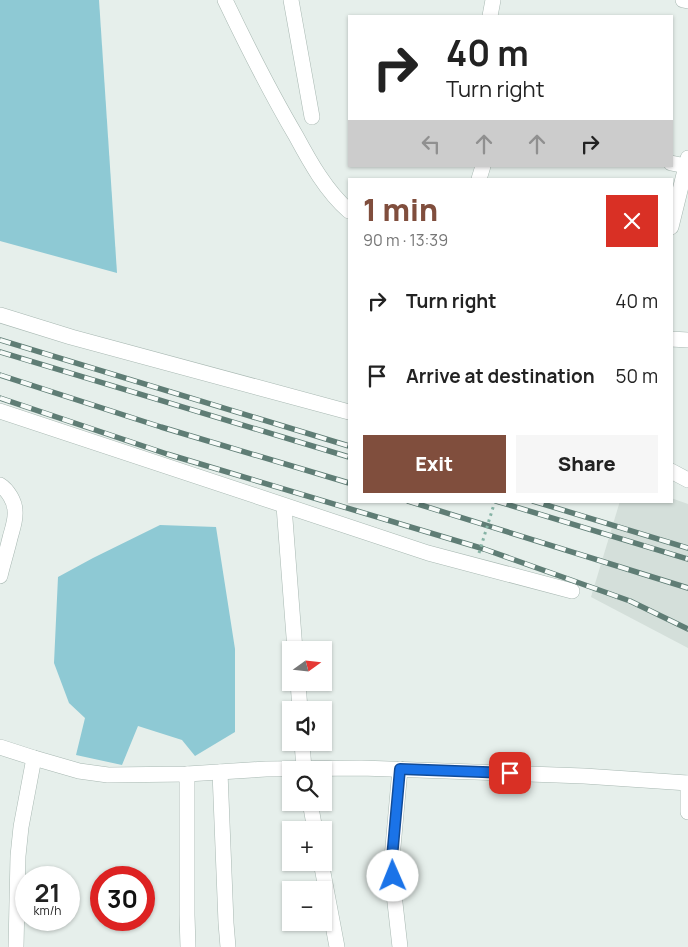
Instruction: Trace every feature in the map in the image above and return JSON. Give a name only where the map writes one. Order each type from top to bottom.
[{"type":"street","points":[[225,0],[282,113],[307,157],[327,187],[348,210]]},
{"type":"street","points":[[292,0],[312,117]]},
{"type":"street","points":[[490,15],[493,0]]},
{"type":"street","points":[[683,0],[688,1]]},
{"type":"street","points":[[673,163],[687,162],[673,219]]},
{"type":"street","points":[[0,315],[71,337],[348,412]]},
{"type":"street","points":[[673,339],[688,340]]},
{"type":"street","points":[[0,411],[428,553],[572,591]]},
{"type":"street","points":[[673,472],[688,480]]},
{"type":"street","points":[[0,485],[9,494],[15,512],[0,576]]},
{"type":"street","points":[[284,506],[294,641]]},
{"type":"street","points":[[0,747],[79,771],[108,775],[187,774],[282,768]]},
{"type":"street","points":[[16,947],[18,856],[21,827],[34,758]]},
{"type":"street","points":[[332,769],[400,769],[584,776],[688,783],[688,812]]},
{"type":"street","points":[[400,769],[392,858],[400,947]]},
{"type":"street","points":[[220,772],[228,947]]},
{"type":"street","points":[[187,774],[188,947]]},
{"type":"street","points":[[323,871],[337,947]]},
{"type":"path","points":[[479,553],[494,503]]},
{"type":"shaded area","points":[[673,499],[688,504],[688,648],[591,597],[619,503],[673,503]]},
{"type":"water","points":[[0,0],[99,0],[117,273],[0,241]]},
{"type":"water","points":[[160,525],[216,527],[235,649],[235,732],[195,756],[182,740],[138,726],[122,765],[76,755],[85,718],[69,703],[54,663],[58,577]]},
{"type":"railway","points":[[0,340],[348,446]]},
{"type":"railway","points":[[0,352],[348,457]]},
{"type":"railway","points":[[0,375],[161,427],[348,483]]},
{"type":"railway","points":[[0,398],[167,454],[484,549],[630,601],[688,629]]},
{"type":"railway","points":[[414,503],[688,588]]},
{"type":"railway","points":[[503,503],[688,559]]},
{"type":"railway","points":[[540,503],[688,548]]},
{"type":"route","points":[[393,876],[392,858],[400,769],[510,773]]}]
